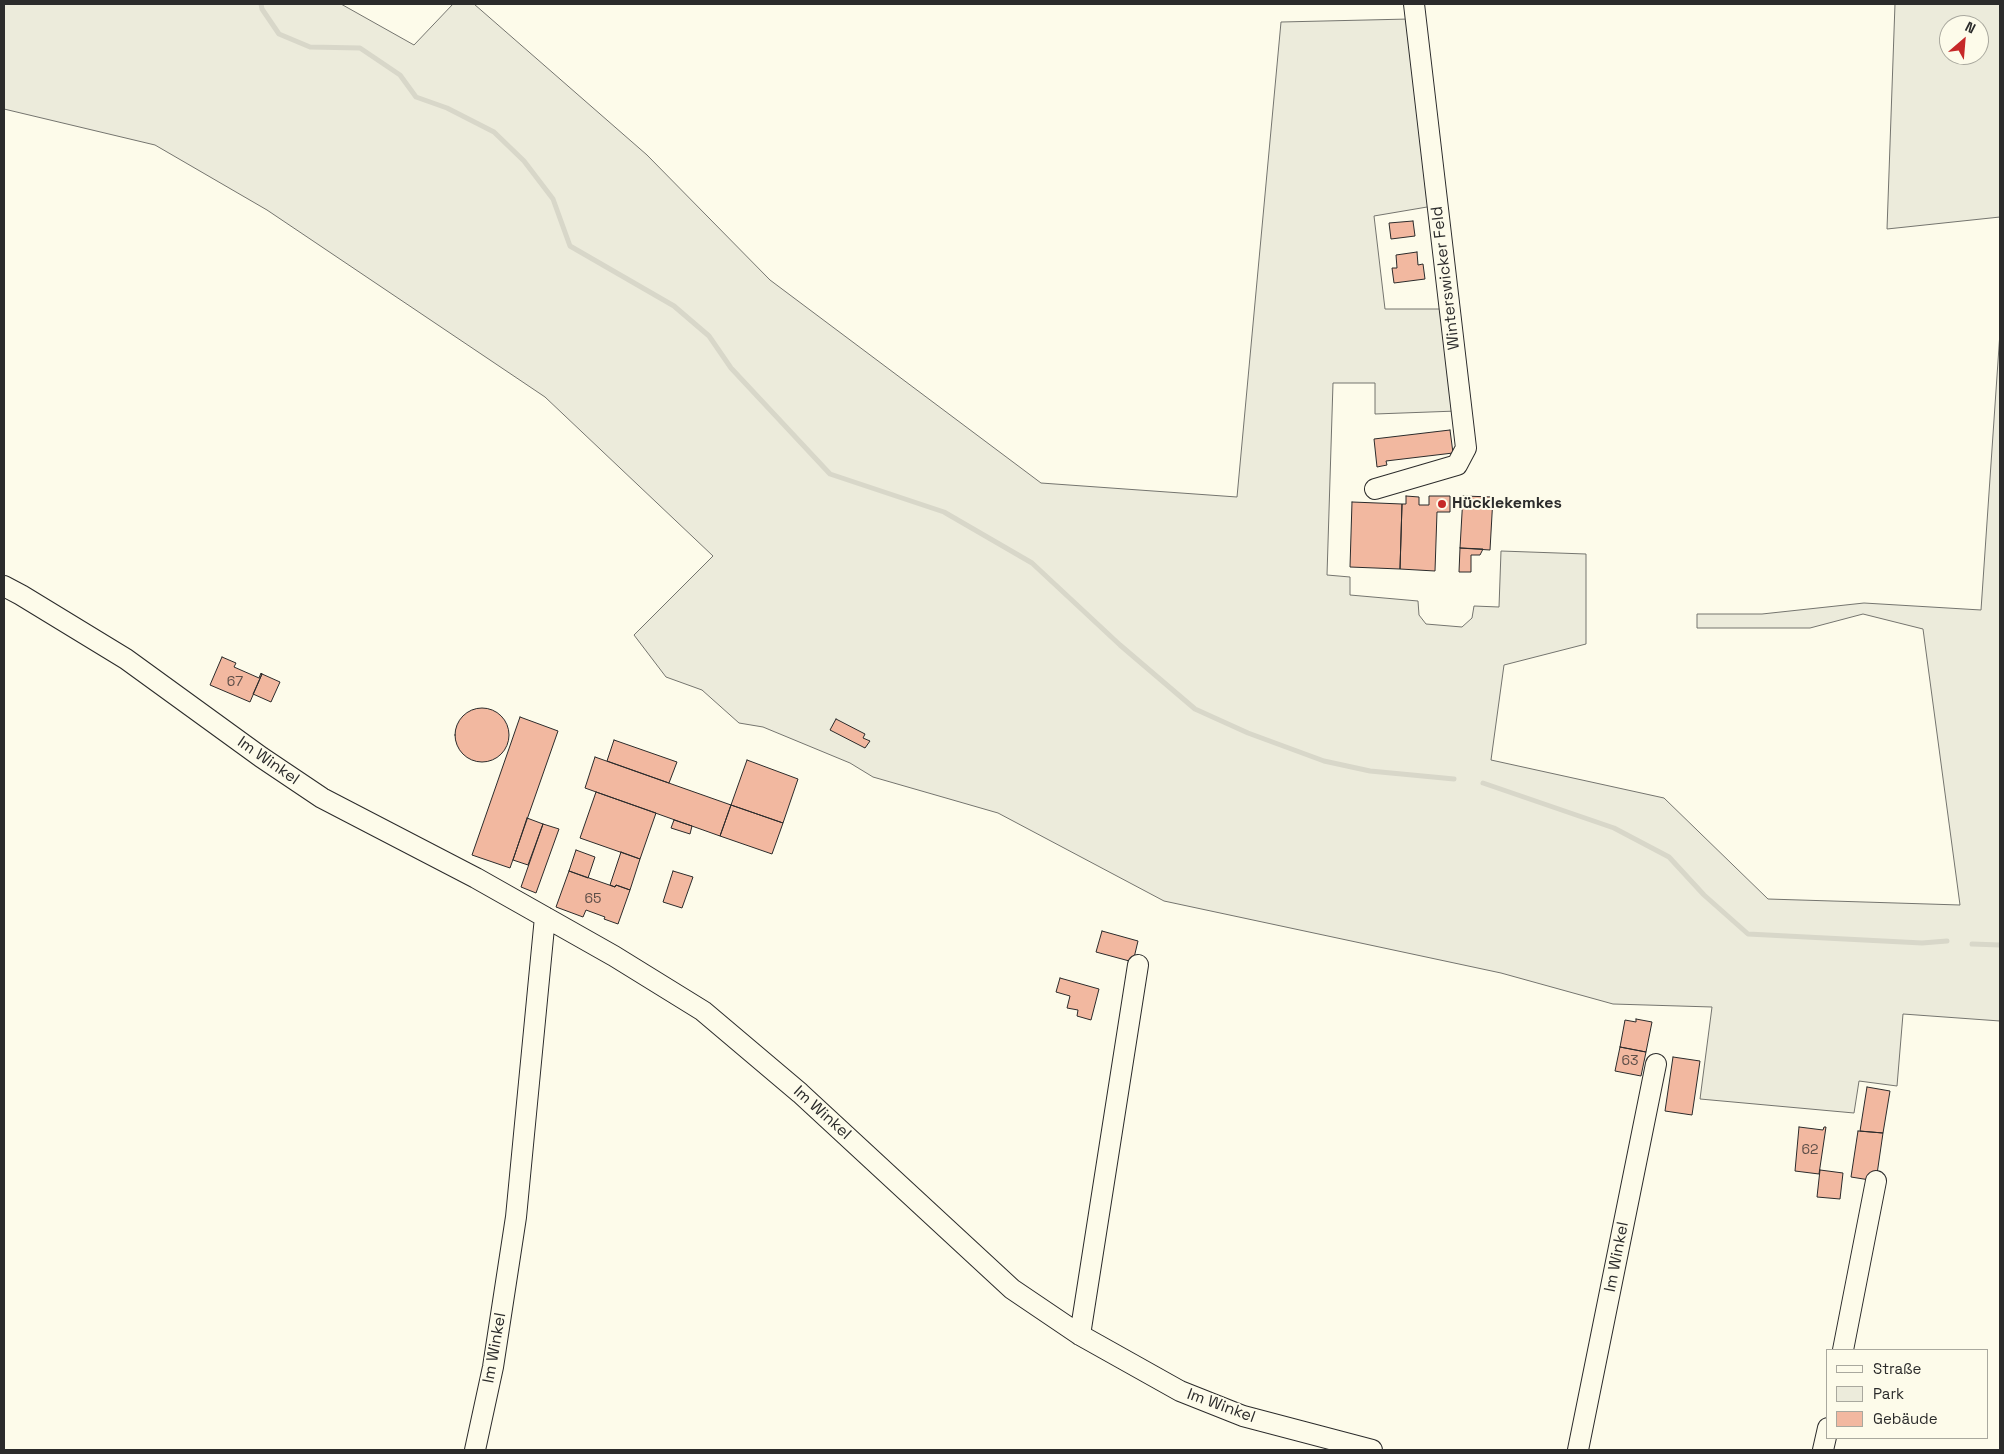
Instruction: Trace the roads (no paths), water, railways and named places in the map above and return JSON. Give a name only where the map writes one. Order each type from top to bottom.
[{"type":"street","name":"Winterswicker Feld","points":[[1375,489],[1457,465],[1466,448],[1414,4]]},
{"type":"street","name":"Im Winkel","points":[[4,586],[126,660],[261,757],[322,798],[545,916],[703,1011],[800,1093],[1012,1289],[1080,1335],[1180,1391],[1243,1416],[1372,1450]]},
{"type":"street","name":"Im Winkel","points":[[475,1450],[493,1368],[516,1216],[545,916]]},
{"type":"street","points":[[1080,1335],[1138,966]]},
{"type":"street","name":"Im Winkel","points":[[1578,1450],[1656,1064]]},
{"type":"street","points":[[1843,1349],[1876,1180]]},
{"type":"waterway","points":[[261,4],[262,9],[279,34],[310,47],[360,48],[400,75],[416,97],[447,108],[494,132],[524,161],[553,199],[570,246],[674,306],[709,336],[731,368],[830,474],[944,512],[1032,563],[1120,645],[1195,709],[1248,733],[1324,761],[1370,771],[1454,779]]},
{"type":"waterway","points":[[1483,783],[1614,828],[1669,857],[1704,895],[1748,934],[1922,943],[1947,941]]},
{"type":"waterway","points":[[1972,944],[2000,945]]},
{"type":"place","name":"Hücklekemkes","points":[[1442,504]]}]
